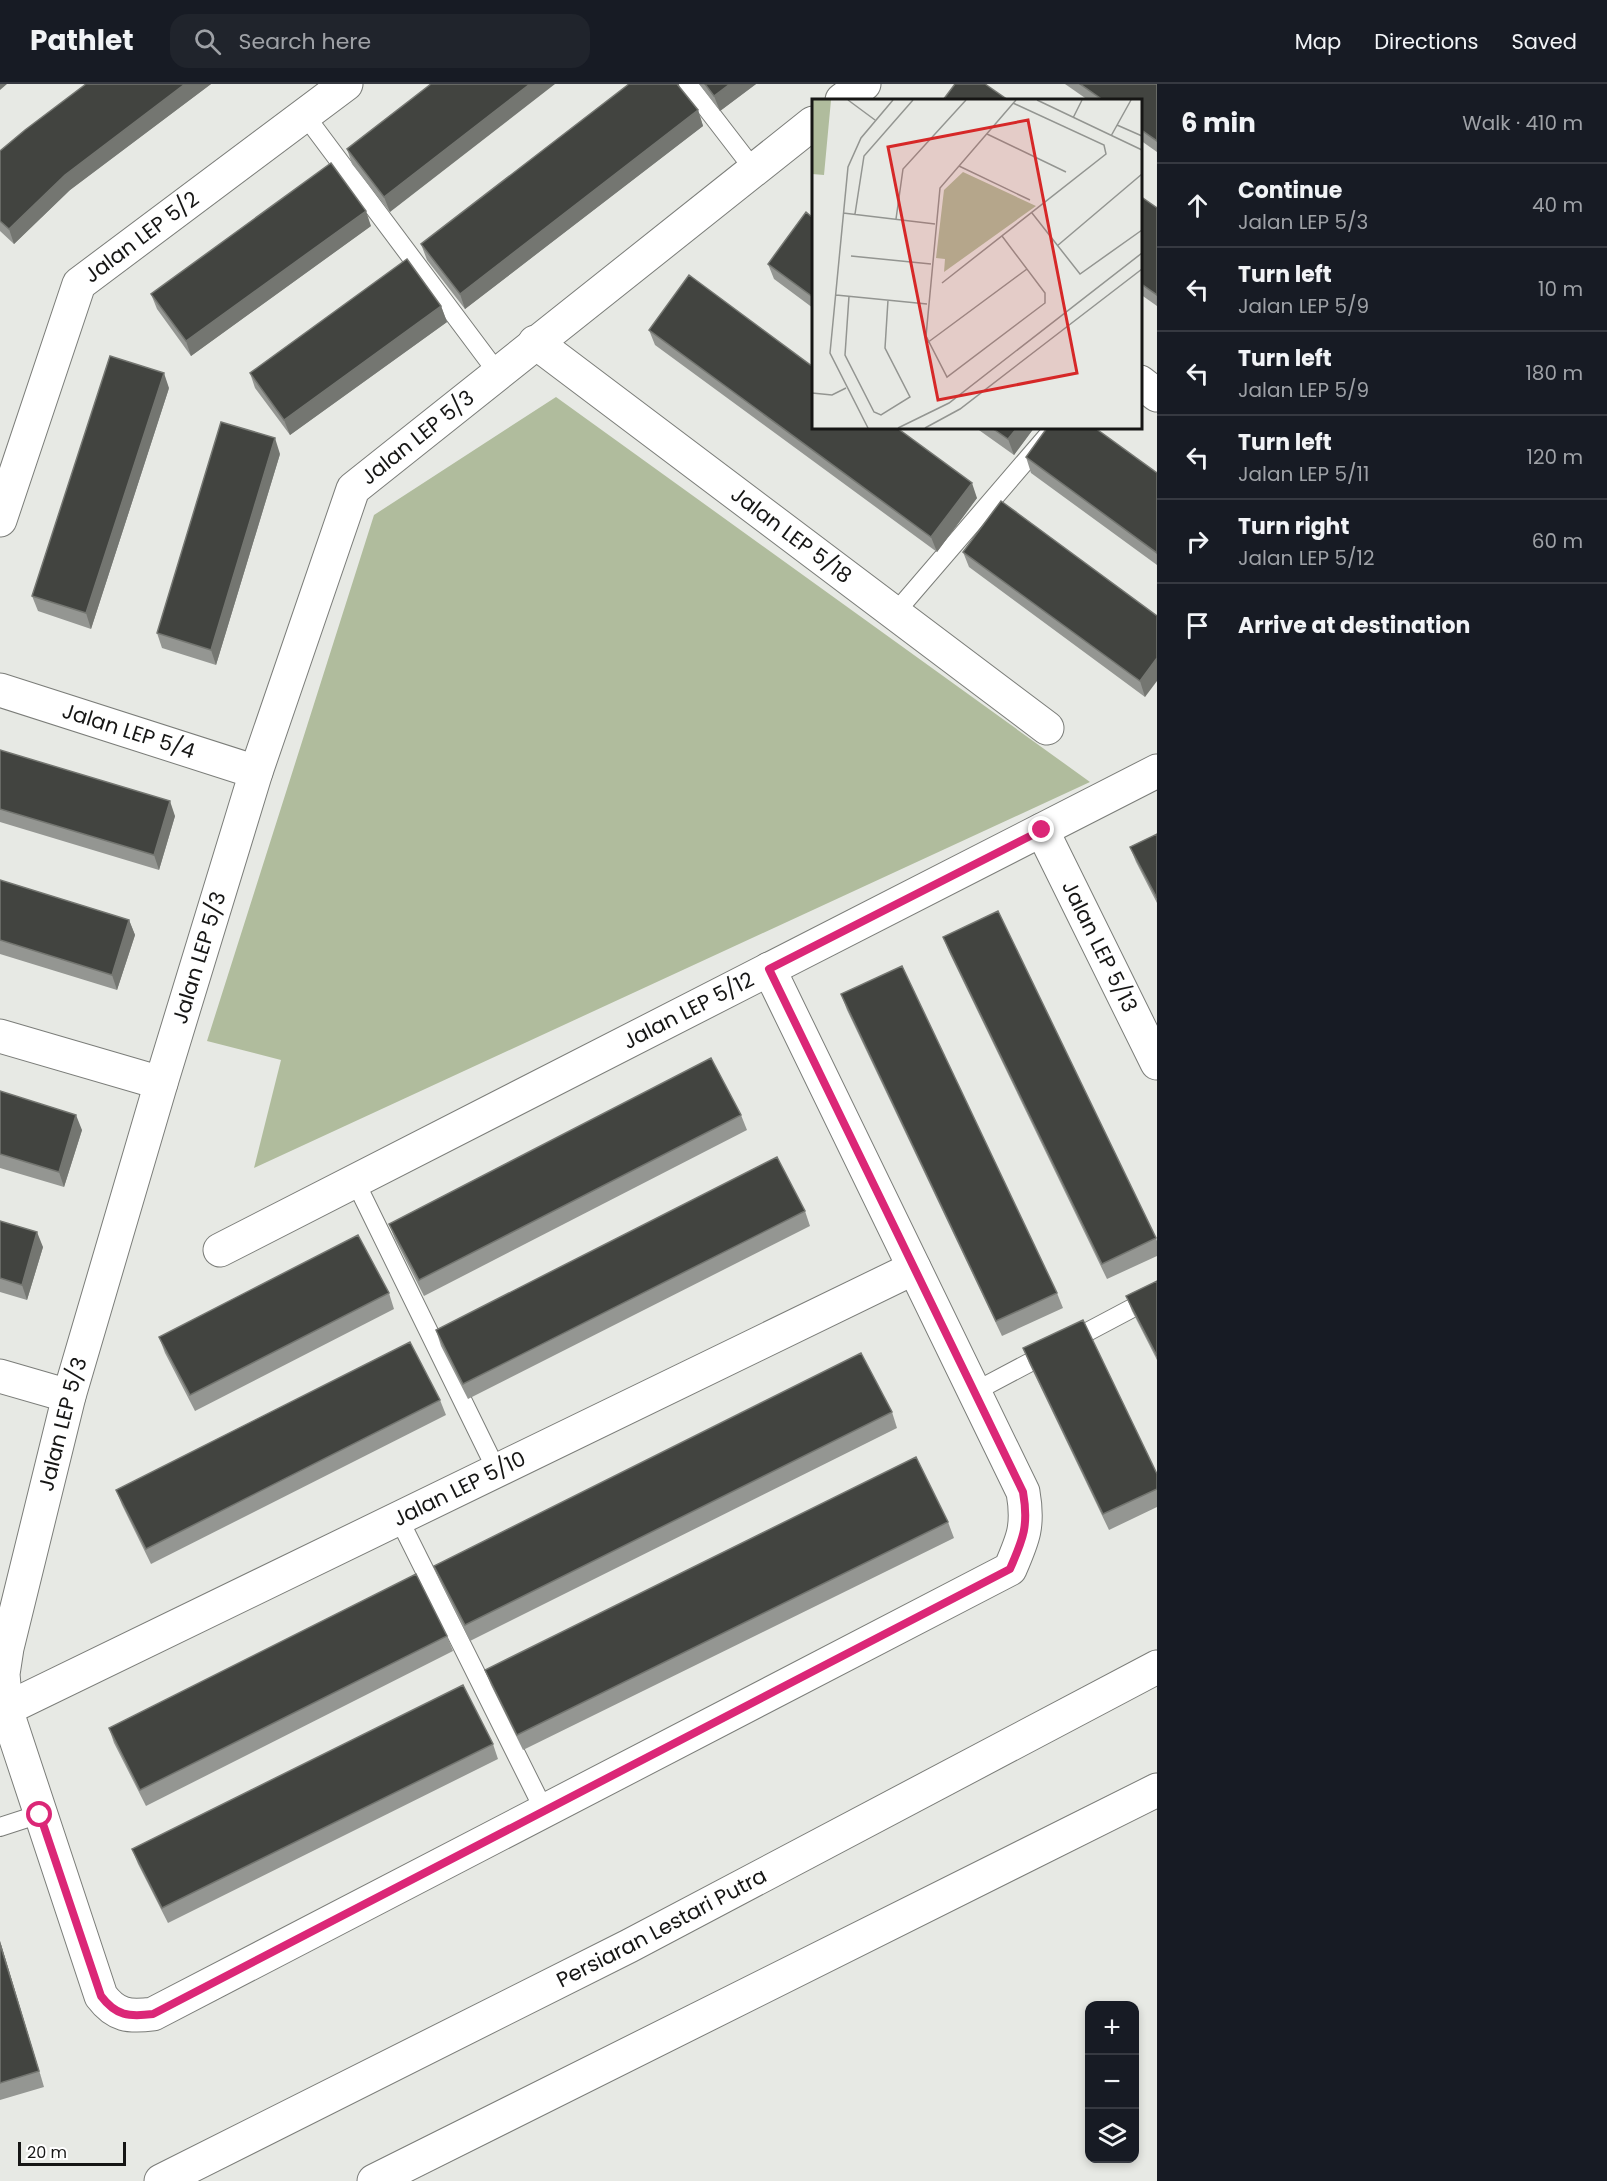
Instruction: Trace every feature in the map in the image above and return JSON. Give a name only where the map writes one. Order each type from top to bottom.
[{"type":"street","name":"Jalan LEP 5/2","points":[[0,520],[79,284],[346,84]]},
{"type":"street","points":[[843,99],[864,84]]},
{"type":"street","name":"Jalan LEP 5/3","points":[[544,1810],[153,2014],[122,2015],[111,2009],[101,1996],[6,1709],[3,1674],[7,1648],[69,1396],[161,1083],[256,772],[352,489],[535,342],[811,129]]},
{"type":"street","name":"Jalan LEP 5/18","points":[[535,342],[1047,728]]},
{"type":"street","points":[[1142,384],[1157,395]]},
{"type":"street","name":"Jalan LEP 5/4","points":[[0,690],[256,772]]},
{"type":"street","name":"Jalan LEP 5/12","points":[[220,1250],[1157,771]]},
{"type":"street","name":"Jalan LEP 5/13","points":[[1042,830],[1157,1064]]},
{"type":"street","points":[[544,1810],[1010,1569],[1025,1533],[1026,1514],[1023,1492],[769,969]]},
{"type":"street","points":[[0,1036],[161,1083]]},
{"type":"street","name":"Jalan LEP 5/10","points":[[6,1709],[914,1268]]},
{"type":"street","points":[[0,1376],[69,1396]]},
{"type":"street","name":"Persiaran Lestari Putra","points":[[161,2181],[630,1946],[1157,1667]]},
{"type":"street","points":[[374,2181],[1157,1790]]},
{"type":"lane","points":[[688,84],[755,171]]},
{"type":"lane","points":[[304,114],[497,372]]},
{"type":"lane","points":[[895,613],[1053,429]]},
{"type":"lane","points":[[355,1181],[497,1471]]},
{"type":"lane","points":[[974,1392],[1157,1295]]},
{"type":"lane","points":[[399,1519],[544,1810]]},
{"type":"lane","points":[[0,1827],[40,1815]]},
{"type":"green space","points":[[556,397],[1090,782],[254,1168],[281,1060],[207,1041],[374,515]]},
{"type":"building","points":[[86,84],[185,84],[65,175],[9,229],[0,221],[0,151]]},
{"type":"building","points":[[431,84],[530,84],[384,197],[347,149]]},
{"type":"building","points":[[629,84],[677,84],[698,110],[460,294],[421,244]]},
{"type":"building","points":[[705,84],[730,84],[714,96]]},
{"type":"building","points":[[955,84],[985,84],[1007,99],[944,99]]},
{"type":"building","points":[[1080,84],[1157,84],[1157,141],[1142,130],[1142,99],[1102,99]]},
{"type":"building","points":[[331,163],[366,211],[186,341],[151,294]]},
{"type":"building","points":[[1142,197],[1157,208],[1157,295],[1142,284]]},
{"type":"building","points":[[806,212],[812,217],[812,296],[768,264]]},
{"type":"building","points":[[407,259],[441,306],[284,420],[250,373]]},
{"type":"building","points":[[689,275],[812,366],[812,429],[898,429],[972,483],[931,537],[649,330]]},
{"type":"building","points":[[110,356],[164,373],[86,613],[32,596]]},
{"type":"building","points":[[221,422],[275,438],[211,650],[157,633]]},
{"type":"building","points":[[993,429],[1016,429],[1008,439]]},
{"type":"building","points":[[1046,429],[1096,429],[1157,473],[1157,553],[1026,457]]},
{"type":"building","points":[[1001,501],[1157,616],[1157,658],[1140,681],[963,552]]},
{"type":"building","points":[[0,750],[170,801],[154,855],[0,809]]},
{"type":"building","points":[[1157,834],[1157,898],[1130,847]]},
{"type":"building","points":[[0,880],[129,920],[112,975],[0,940]]},
{"type":"building","points":[[998,911],[1156,1238],[1102,1264],[943,937]]},
{"type":"building","points":[[902,966],[1057,1293],[996,1321],[841,994]]},
{"type":"building","points":[[711,1058],[741,1115],[419,1280],[389,1224]]},
{"type":"building","points":[[0,1091],[76,1115],[59,1172],[0,1154]]},
{"type":"building","points":[[777,1157],[805,1211],[463,1384],[436,1330]]},
{"type":"building","points":[[0,1221],[37,1232],[22,1285],[0,1278]]},
{"type":"building","points":[[358,1235],[389,1293],[190,1395],[159,1337]]},
{"type":"building","points":[[1157,1281],[1157,1356],[1126,1296]]},
{"type":"building","points":[[1083,1320],[1157,1474],[1157,1489],[1103,1514],[1023,1348]]},
{"type":"building","points":[[410,1342],[440,1400],[146,1549],[116,1490]]},
{"type":"building","points":[[861,1353],[892,1412],[465,1625],[434,1566]]},
{"type":"building","points":[[916,1457],[948,1522],[517,1735],[485,1670]]},
{"type":"building","points":[[416,1574],[447,1636],[140,1790],[109,1728]]},
{"type":"building","points":[[463,1685],[493,1744],[162,1908],[132,1849]]},
{"type":"building","points":[[0,1944],[39,2071],[0,2083]]},
{"type":"route","points":[[40,1815],[101,1996],[111,2009],[122,2015],[153,2014],[1010,1569],[1025,1533],[1026,1514],[1023,1492],[769,969],[1042,830]]}]
